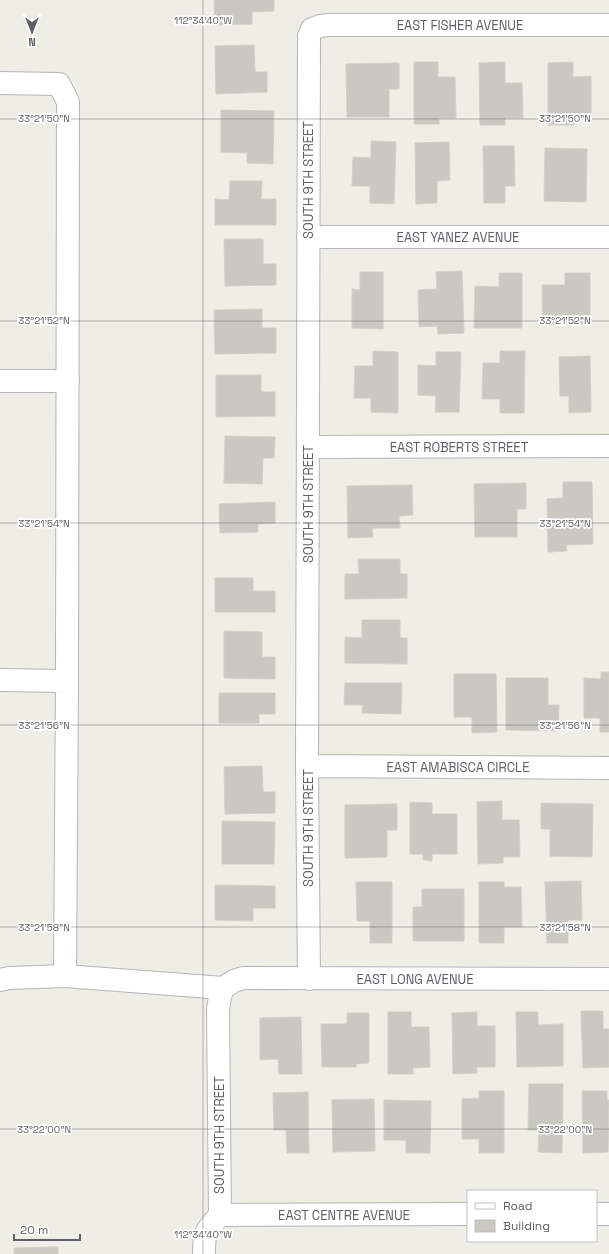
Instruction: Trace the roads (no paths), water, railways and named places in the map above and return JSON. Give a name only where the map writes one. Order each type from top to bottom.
[{"type":"street","name":"EAST FISHER AVENUE","points":[[312,29],[329,25],[609,25]]},
{"type":"street","name":"SOUTH 9TH STREET","points":[[309,978],[307,766],[308,237],[309,36],[312,29]]},
{"type":"street","points":[[0,83],[59,84],[68,102],[65,976]]},
{"type":"street","name":"EAST YANEZ AVENUE","points":[[308,237],[609,237]]},
{"type":"street","points":[[0,381],[68,381]]},
{"type":"street","name":"EAST ROBERTS STREET","points":[[308,447],[609,446]]},
{"type":"street","points":[[0,680],[67,681]]},
{"type":"street","name":"EAST AMABISCA CIRCLE","points":[[307,766],[609,768]]},
{"type":"street","points":[[0,980],[9,978],[65,976],[223,988]]},
{"type":"street","name":"EAST LONG AVENUE","points":[[223,988],[234,981],[243,978],[609,978]]},
{"type":"street","name":"SOUTH 9TH STREET","points":[[220,1215],[218,1009],[223,988]]},
{"type":"street","name":"EAST CENTRE AVENUE","points":[[220,1215],[467,1214]]},
{"type":"street","points":[[597,1214],[609,1214]]},
{"type":"street","points":[[204,1254],[204,1236],[210,1226],[220,1215]]}]
